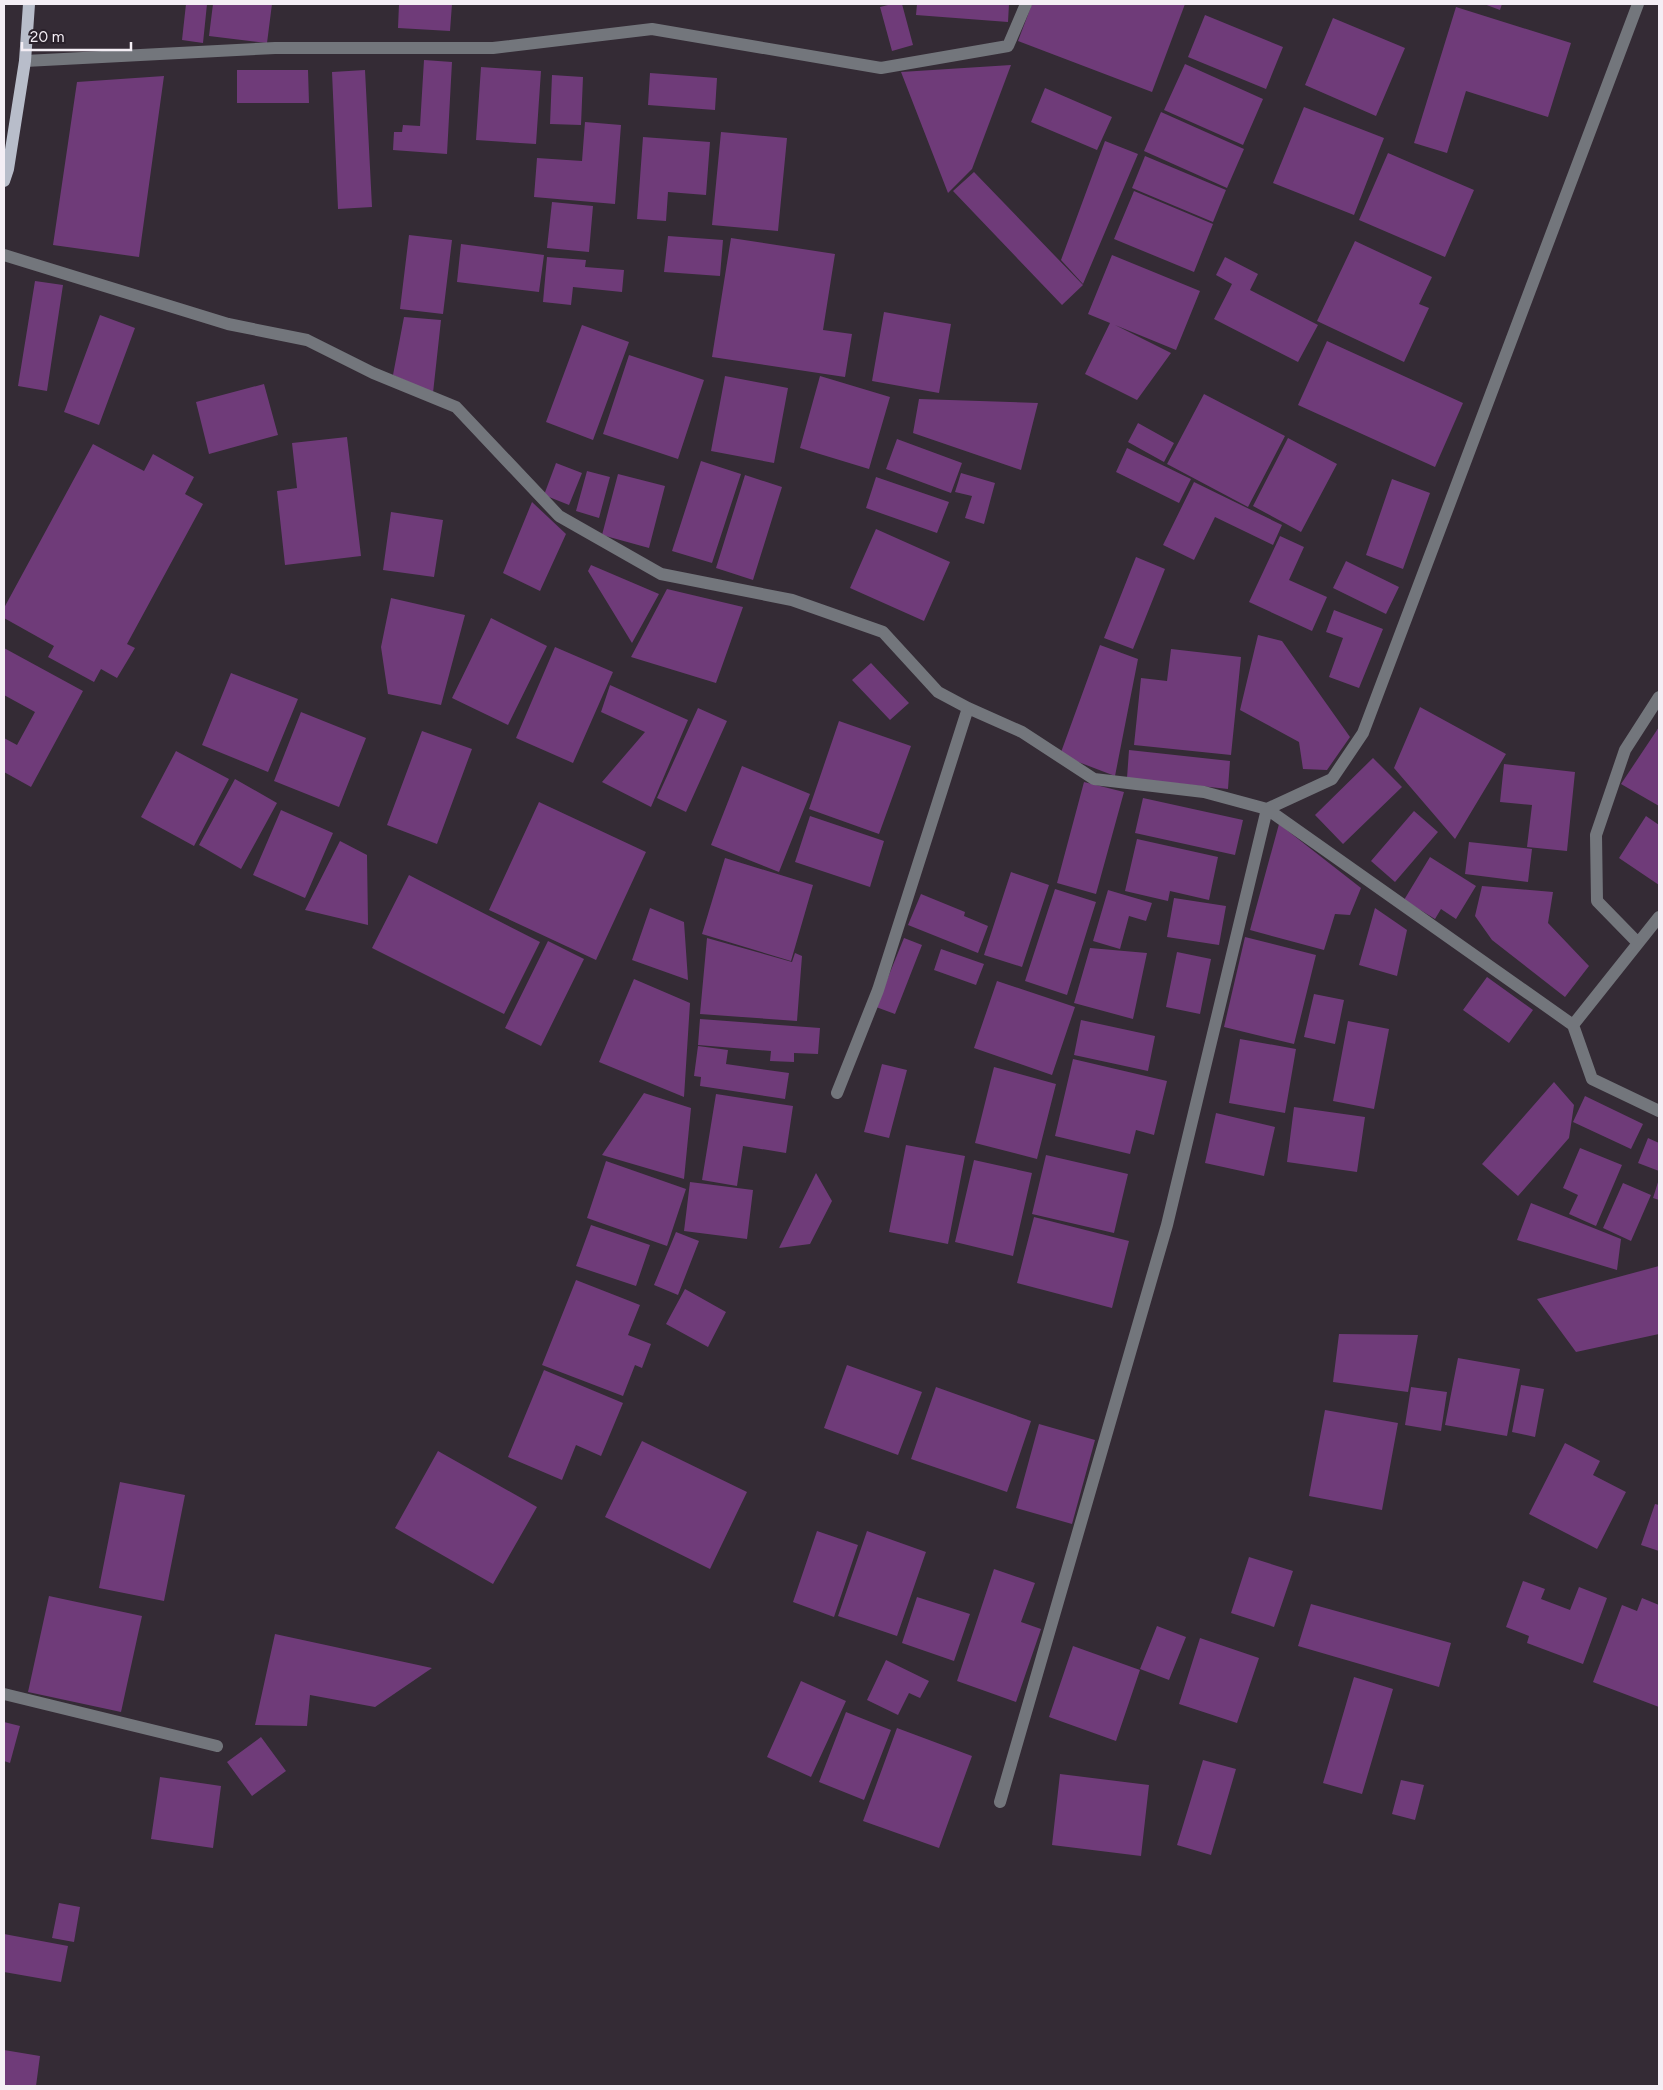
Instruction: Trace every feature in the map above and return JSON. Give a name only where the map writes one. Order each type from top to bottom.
[{"type":"main road","points":[[4,181],[8,169],[25,61],[29,4]]},
{"type":"street","points":[[25,61],[275,48],[493,48],[652,29],[881,68],[1008,46],[1026,4]]},
{"type":"street","points":[[1267,809],[1332,780],[1363,733],[1638,4]]},
{"type":"street","points":[[4,256],[228,324],[307,340],[373,373],[456,407],[559,516],[661,574],[792,600],[883,632],[938,692],[968,708],[1022,732],[1094,779],[1204,792],[1267,809],[1574,1024],[1592,1079],[1659,1111]]},
{"type":"street","points":[[1638,943],[1596,901],[1596,834],[1626,750],[1659,697]]},
{"type":"street","points":[[837,1093],[878,990],[968,708]]},
{"type":"street","points":[[1000,1802],[1167,1226],[1267,809]]},
{"type":"street","points":[[1574,1024],[1659,917]]},
{"type":"street","points":[[4,1694],[216,1746]]},
{"type":"building","points":[[186,4],[207,4],[203,43],[182,40]]},
{"type":"building","points":[[213,4],[272,4],[267,43],[209,36]]},
{"type":"building","points":[[399,4],[452,4],[450,31],[398,28]]},
{"type":"building","points":[[902,4],[913,45],[892,51],[880,7]]},
{"type":"building","points":[[917,4],[1009,4],[1008,22],[916,15]]},
{"type":"building","points":[[1032,4],[1185,4],[1152,92],[1018,41]]},
{"type":"building","points":[[1484,4],[1502,4],[1500,10]]},
{"type":"building","points":[[1456,7],[1571,43],[1548,117],[1466,91],[1447,153],[1414,143]]},
{"type":"building","points":[[1205,15],[1283,47],[1266,89],[1188,57]]},
{"type":"building","points":[[1333,18],[1405,48],[1376,116],[1305,85]]},
{"type":"building","points":[[424,60],[452,62],[447,154],[393,150],[394,132],[402,132],[403,125],[420,126]]},
{"type":"building","points":[[1185,64],[1263,99],[1243,145],[1164,110]]},
{"type":"building","points":[[1011,65],[972,169],[948,193],[901,72]]},
{"type":"building","points":[[481,67],[541,71],[536,144],[476,140]]},
{"type":"building","points":[[237,70],[308,70],[309,103],[237,103]]},
{"type":"building","points":[[365,70],[372,207],[338,209],[332,72]]},
{"type":"building","points":[[650,73],[717,78],[715,110],[648,105]]},
{"type":"building","points":[[552,75],[583,77],[581,125],[550,124]]},
{"type":"building","points":[[164,76],[139,257],[53,245],[77,82]]},
{"type":"building","points":[[1045,88],[1112,117],[1097,150],[1031,122]]},
{"type":"building","points":[[1304,107],[1384,138],[1354,215],[1273,183]]},
{"type":"building","points":[[1161,112],[1244,149],[1227,188],[1144,151]]},
{"type":"building","points":[[585,122],[621,125],[615,204],[534,197],[537,158],[582,161]]},
{"type":"building","points":[[721,132],[787,138],[778,231],[712,225]]},
{"type":"building","points":[[643,137],[710,142],[706,195],[668,192],[666,221],[637,219]]},
{"type":"building","points":[[1105,141],[1138,154],[1083,284],[1061,260]]},
{"type":"building","points":[[1388,153],[1474,190],[1445,257],[1359,220]]},
{"type":"building","points":[[1145,156],[1226,190],[1213,222],[1132,188]]},
{"type":"building","points":[[974,172],[1083,285],[1062,305],[953,191]]},
{"type":"building","points":[[1134,191],[1213,224],[1194,272],[1114,239]]},
{"type":"building","points":[[552,202],[593,206],[589,252],[547,248]]},
{"type":"building","points":[[409,235],[452,240],[443,314],[400,309]]},
{"type":"building","points":[[668,236],[723,240],[720,276],[664,272]]},
{"type":"building","points":[[731,238],[835,254],[823,330],[852,334],[845,377],[712,357]]},
{"type":"building","points":[[1355,241],[1432,277],[1419,304],[1429,308],[1404,362],[1317,321]]},
{"type":"building","points":[[461,244],[544,255],[539,292],[457,282]]},
{"type":"building","points":[[1112,255],[1200,291],[1176,350],[1115,325],[1171,353],[1137,400],[1085,374],[1110,323],[1088,314]]},
{"type":"building","points":[[547,257],[586,260],[585,267],[624,270],[622,292],[573,287],[571,305],[543,302]]},
{"type":"building","points":[[1225,257],[1258,274],[1250,290],[1318,325],[1298,362],[1214,319],[1232,284],[1216,275]]},
{"type":"building","points":[[35,281],[63,285],[47,391],[18,386]]},
{"type":"building","points":[[884,312],[951,324],[939,393],[872,381]]},
{"type":"building","points":[[100,315],[135,328],[99,425],[64,412]]},
{"type":"building","points":[[404,317],[441,320],[433,393],[393,375]]},
{"type":"building","points":[[582,325],[629,342],[593,440],[546,422]]},
{"type":"building","points":[[1327,341],[1463,403],[1435,467],[1298,405]]},
{"type":"building","points":[[629,355],[704,380],[678,459],[603,434]]},
{"type":"building","points":[[725,376],[788,388],[774,463],[711,451]]},
{"type":"building","points":[[820,376],[890,397],[869,469],[800,448]]},
{"type":"building","points":[[264,384],[278,435],[209,454],[196,402]]},
{"type":"building","points":[[1204,394],[1285,436],[1248,507],[1167,464]]},
{"type":"building","points":[[919,399],[1038,403],[1021,470],[913,433]]},
{"type":"building","points":[[1138,423],[1174,443],[1164,462],[1128,442]]},
{"type":"building","points":[[347,437],[361,556],[285,565],[277,491],[297,488],[292,443]]},
{"type":"building","points":[[1288,438],[1337,464],[1301,532],[1253,506]]},
{"type":"building","points":[[897,439],[962,463],[951,493],[886,469]]},
{"type":"building","points":[[93,444],[144,471],[153,454],[194,477],[185,494],[203,504],[127,644],[135,648],[117,678],[101,669],[94,682],[48,657],[54,646],[4,618],[4,608]]},
{"type":"building","points":[[1127,448],[1191,479],[1179,503],[1116,472]]},
{"type":"building","points":[[701,461],[741,474],[712,563],[672,551]]},
{"type":"building","points":[[556,463],[582,473],[569,505],[544,495]]},
{"type":"building","points":[[587,471],[610,477],[599,518],[576,511]]},
{"type":"building","points":[[961,473],[995,483],[984,524],[965,518],[972,496],[955,492]]},
{"type":"building","points":[[618,474],[665,486],[649,548],[602,535]]},
{"type":"building","points":[[745,475],[782,487],[753,580],[716,568]]},
{"type":"building","points":[[876,477],[949,502],[937,533],[866,508]]},
{"type":"building","points":[[1392,479],[1430,493],[1403,569],[1366,555]]},
{"type":"building","points":[[1194,482],[1282,525],[1273,545],[1215,517],[1194,560],[1163,545]]},
{"type":"building","points":[[532,502],[566,534],[540,591],[503,573]]},
{"type":"building","points":[[391,512],[443,520],[434,577],[383,570]]},
{"type":"building","points":[[876,529],[950,562],[924,621],[850,588]]},
{"type":"building","points":[[1280,536],[1304,547],[1289,580],[1327,597],[1312,631],[1249,602]]},
{"type":"building","points":[[1136,557],[1165,569],[1133,649],[1104,638]]},
{"type":"building","points":[[1346,561],[1399,587],[1386,614],[1333,588]]},
{"type":"building","points":[[591,565],[659,594],[632,643],[588,571]]},
{"type":"building","points":[[667,589],[743,607],[716,683],[631,657]]},
{"type":"building","points":[[391,598],[465,615],[441,705],[388,694],[381,647]]},
{"type":"building","points":[[1334,610],[1383,629],[1359,688],[1329,677],[1343,638],[1326,632]]},
{"type":"building","points":[[491,618],[547,646],[508,725],[452,698]]},
{"type":"building","points":[[1258,635],[1282,641],[1350,737],[1327,770],[1303,769],[1299,742],[1240,710]]},
{"type":"building","points":[[1100,645],[1138,659],[1115,776],[1060,755]]},
{"type":"building","points":[[555,647],[613,672],[573,763],[516,738]]},
{"type":"building","points":[[4,648],[83,691],[31,787],[4,772],[4,738],[17,745],[35,712],[4,695]]},
{"type":"building","points":[[1171,649],[1241,657],[1231,755],[1134,745],[1141,678],[1167,681]]},
{"type":"building","points":[[871,663],[909,703],[890,720],[852,680]]},
{"type":"building","points":[[231,673],[298,699],[268,772],[202,745]]},
{"type":"building","points":[[610,685],[688,720],[651,807],[602,782],[645,732],[601,712]]},
{"type":"building","points":[[1420,707],[1506,754],[1455,839],[1394,768]]},
{"type":"building","points":[[698,708],[727,721],[686,812],[657,798]]},
{"type":"building","points":[[301,712],[366,738],[339,807],[274,781]]},
{"type":"building","points":[[839,721],[911,746],[879,834],[809,809]]},
{"type":"building","points":[[1659,727],[1659,806],[1621,784]]},
{"type":"building","points":[[422,731],[472,749],[437,844],[387,825]]},
{"type":"building","points":[[1129,750],[1230,761],[1228,789],[1127,778]]},
{"type":"building","points":[[176,751],[229,779],[194,846],[141,817]]},
{"type":"building","points":[[1373,758],[1402,787],[1343,844],[1315,815]]},
{"type":"building","points":[[1504,764],[1575,772],[1567,851],[1527,847],[1532,805],[1500,802]]},
{"type":"building","points":[[742,766],[810,794],[779,872],[711,845]]},
{"type":"building","points":[[235,779],[277,803],[241,869],[199,845]]},
{"type":"building","points":[[1084,782],[1124,792],[1096,894],[1057,883]]},
{"type":"building","points":[[1143,798],[1243,820],[1235,855],[1135,833]]},
{"type":"building","points":[[539,802],[646,852],[596,960],[489,910]]},
{"type":"building","points":[[281,810],[333,833],[305,898],[253,875]]},
{"type":"building","points":[[1414,811],[1438,832],[1395,882],[1371,861]]},
{"type":"building","points":[[810,816],[884,841],[870,887],[795,862]]},
{"type":"building","points":[[1646,816],[1659,825],[1659,885],[1619,858]]},
{"type":"building","points":[[1279,824],[1361,888],[1350,915],[1335,914],[1324,950],[1250,930]]},
{"type":"building","points":[[1137,839],[1218,857],[1209,900],[1170,891],[1168,901],[1125,891]]},
{"type":"building","points":[[340,841],[367,855],[368,925],[305,910]]},
{"type":"building","points":[[1469,842],[1532,849],[1528,882],[1465,874]]},
{"type":"building","points":[[1430,857],[1476,886],[1456,919],[1441,909],[1435,919],[1404,900]]},
{"type":"building","points":[[725,858],[813,885],[791,961],[702,934]]},
{"type":"building","points":[[1011,872],[1049,885],[1022,967],[984,955]]},
{"type":"building","points":[[409,875],[540,942],[504,1014],[372,948]]},
{"type":"building","points":[[1482,886],[1553,892],[1548,923],[1589,966],[1565,997],[1492,940],[1475,916]]},
{"type":"building","points":[[1055,889],[1096,902],[1067,995],[1025,981]]},
{"type":"building","points":[[1108,890],[1152,903],[1146,921],[1129,916],[1120,949],[1093,941]]},
{"type":"building","points":[[921,894],[965,912],[964,916],[988,926],[978,953],[908,925]]},
{"type":"building","points":[[1174,898],[1226,906],[1219,945],[1167,937]]},
{"type":"building","points":[[650,908],[684,922],[688,980],[632,960]]},
{"type":"building","points":[[1375,908],[1407,930],[1397,976],[1359,965]]},
{"type":"building","points":[[1245,937],[1316,955],[1294,1044],[1224,1027]]},
{"type":"building","points":[[707,938],[792,962],[795,953],[802,956],[797,1021],[700,1014]]},
{"type":"building","points":[[904,938],[922,945],[895,1014],[876,1007]]},
{"type":"building","points":[[548,941],[584,959],[541,1046],[505,1028]]},
{"type":"building","points":[[1090,948],[1147,953],[1133,1019],[1074,1003]]},
{"type":"building","points":[[941,949],[984,964],[976,985],[934,970]]},
{"type":"building","points":[[1177,952],[1211,959],[1200,1014],[1166,1007]]},
{"type":"building","points":[[1487,977],[1533,1010],[1509,1043],[1463,1010]]},
{"type":"building","points":[[634,979],[690,1003],[684,1097],[599,1062]]},
{"type":"building","points":[[997,981],[1075,1007],[1052,1075],[974,1048]]},
{"type":"building","points":[[1314,994],[1344,1000],[1335,1044],[1304,1037]]},
{"type":"building","points":[[700,1019],[820,1028],[818,1054],[794,1053],[794,1062],[770,1061],[771,1051],[698,1045]]},
{"type":"building","points":[[1081,1020],[1155,1036],[1148,1071],[1074,1055]]},
{"type":"building","points":[[1348,1021],[1389,1029],[1374,1109],[1333,1101]]},
{"type":"building","points":[[1240,1039],[1296,1049],[1285,1113],[1229,1103]]},
{"type":"building","points":[[698,1046],[728,1050],[726,1064],[789,1073],[785,1099],[700,1086],[701,1077],[694,1076]]},
{"type":"building","points":[[1073,1059],[1167,1081],[1154,1135],[1136,1130],[1130,1154],[1055,1136]]},
{"type":"building","points":[[882,1064],[907,1070],[889,1138],[864,1132]]},
{"type":"building","points":[[994,1067],[1056,1084],[1037,1159],[975,1143]]},
{"type":"building","points":[[1554,1082],[1574,1105],[1569,1138],[1518,1196],[1482,1164]]},
{"type":"building","points":[[644,1093],[691,1108],[684,1179],[602,1155]]},
{"type":"building","points":[[716,1094],[793,1106],[786,1153],[743,1146],[737,1186],[702,1180]]},
{"type":"building","points":[[1585,1096],[1643,1124],[1631,1149],[1573,1122]]},
{"type":"building","points":[[1294,1107],[1365,1117],[1357,1172],[1287,1162]]},
{"type":"building","points":[[1216,1113],[1275,1127],[1264,1176],[1205,1163]]},
{"type":"building","points":[[1648,1138],[1659,1143],[1659,1171],[1638,1163]]},
{"type":"building","points":[[906,1145],[965,1156],[948,1244],[889,1232]]},
{"type":"building","points":[[1580,1148],[1622,1165],[1596,1226],[1569,1214],[1578,1195],[1563,1188]]},
{"type":"building","points":[[1046,1155],[1128,1174],[1114,1233],[1032,1214]]},
{"type":"building","points":[[974,1160],[1032,1173],[1013,1256],[955,1242]]},
{"type":"building","points":[[606,1161],[686,1189],[667,1246],[587,1218]]},
{"type":"building","points":[[816,1173],[832,1201],[810,1244],[779,1248]]},
{"type":"building","points":[[1659,1179],[1659,1200],[1653,1198]]},
{"type":"building","points":[[690,1182],[753,1190],[747,1239],[684,1231]]},
{"type":"building","points":[[1623,1183],[1651,1195],[1631,1241],[1603,1228]]},
{"type":"building","points":[[1531,1203],[1621,1239],[1617,1270],[1517,1240]]},
{"type":"building","points":[[1034,1217],[1129,1241],[1112,1308],[1017,1283]]},
{"type":"building","points":[[591,1225],[650,1245],[636,1286],[576,1266]]},
{"type":"building","points":[[676,1232],[699,1241],[678,1295],[654,1285]]},
{"type":"building","points":[[1659,1266],[1659,1334],[1576,1352],[1537,1299]]},
{"type":"building","points":[[576,1280],[640,1305],[628,1335],[651,1344],[642,1368],[635,1365],[623,1396],[542,1365]]},
{"type":"building","points":[[685,1289],[726,1312],[708,1347],[666,1324]]},
{"type":"building","points":[[1339,1334],[1418,1335],[1408,1392],[1333,1382]]},
{"type":"building","points":[[1458,1358],[1520,1369],[1507,1436],[1445,1425]]},
{"type":"building","points":[[847,1365],[922,1392],[898,1455],[824,1428]]},
{"type":"building","points":[[544,1370],[623,1403],[601,1456],[576,1445],[562,1480],[508,1457]]},
{"type":"building","points":[[1521,1385],[1544,1389],[1535,1437],[1512,1432]]},
{"type":"building","points":[[936,1387],[1031,1421],[1007,1492],[911,1459]]},
{"type":"building","points":[[1411,1387],[1447,1392],[1441,1431],[1405,1425]]},
{"type":"building","points":[[1325,1410],[1398,1423],[1382,1510],[1309,1496]]},
{"type":"building","points":[[1039,1424],[1095,1440],[1072,1524],[1016,1508]]},
{"type":"building","points":[[642,1441],[747,1492],[710,1569],[605,1517]]},
{"type":"building","points":[[1565,1443],[1600,1461],[1593,1475],[1626,1492],[1597,1549],[1529,1514]]},
{"type":"building","points":[[438,1451],[537,1507],[493,1584],[395,1528]]},
{"type":"building","points":[[120,1482],[185,1495],[164,1601],[99,1588]]},
{"type":"building","points":[[1655,1504],[1659,1505],[1659,1551],[1641,1545]]},
{"type":"building","points":[[817,1531],[858,1545],[834,1617],[793,1602]]},
{"type":"building","points":[[867,1531],[926,1552],[897,1636],[838,1616]]},
{"type":"building","points":[[1249,1557],[1293,1571],[1274,1627],[1231,1613]]},
{"type":"building","points":[[994,1569],[1035,1583],[1021,1622],[1041,1629],[1016,1702],[957,1681]]},
{"type":"building","points":[[1523,1581],[1545,1589],[1541,1599],[1570,1610],[1579,1587],[1607,1598],[1583,1664],[1527,1643],[1529,1636],[1506,1627]]},
{"type":"building","points":[[49,1596],[142,1616],[121,1712],[28,1692]]},
{"type":"building","points":[[917,1597],[970,1614],[954,1661],[902,1643]]},
{"type":"building","points":[[1642,1598],[1659,1605],[1659,1707],[1593,1682],[1622,1605],[1637,1611]]},
{"type":"building","points":[[1311,1604],[1451,1643],[1439,1687],[1298,1646]]},
{"type":"building","points":[[1157,1626],[1186,1637],[1169,1680],[1140,1669]]},
{"type":"building","points":[[275,1634],[432,1668],[375,1707],[310,1695],[307,1726],[255,1725]]},
{"type":"building","points":[[1200,1638],[1259,1658],[1237,1723],[1179,1704]]},
{"type":"building","points":[[1073,1646],[1140,1670],[1116,1741],[1049,1717]]},
{"type":"building","points":[[886,1660],[929,1681],[920,1698],[909,1693],[898,1715],[867,1700]]},
{"type":"building","points":[[1354,1677],[1393,1689],[1362,1794],[1323,1783]]},
{"type":"building","points":[[801,1681],[846,1701],[811,1777],[767,1757]]},
{"type":"building","points":[[846,1712],[891,1730],[864,1800],[819,1782]]},
{"type":"building","points":[[4,1722],[20,1726],[10,1763],[4,1761]]},
{"type":"building","points":[[897,1728],[972,1756],[939,1848],[863,1821]]},
{"type":"building","points":[[261,1737],[286,1771],[252,1796],[227,1762]]},
{"type":"building","points":[[1203,1760],[1236,1769],[1211,1855],[1177,1845]]},
{"type":"building","points":[[1060,1774],[1149,1785],[1141,1856],[1052,1845]]},
{"type":"building","points":[[160,1777],[221,1786],[213,1848],[151,1839]]},
{"type":"building","points":[[1401,1780],[1424,1785],[1415,1820],[1392,1814]]},
{"type":"building","points":[[59,1903],[80,1907],[74,1942],[52,1938]]},
{"type":"building","points":[[4,1934],[68,1946],[61,1982],[4,1972]]},
{"type":"building","points":[[4,2050],[40,2056],[36,2086],[4,2086]]}]
